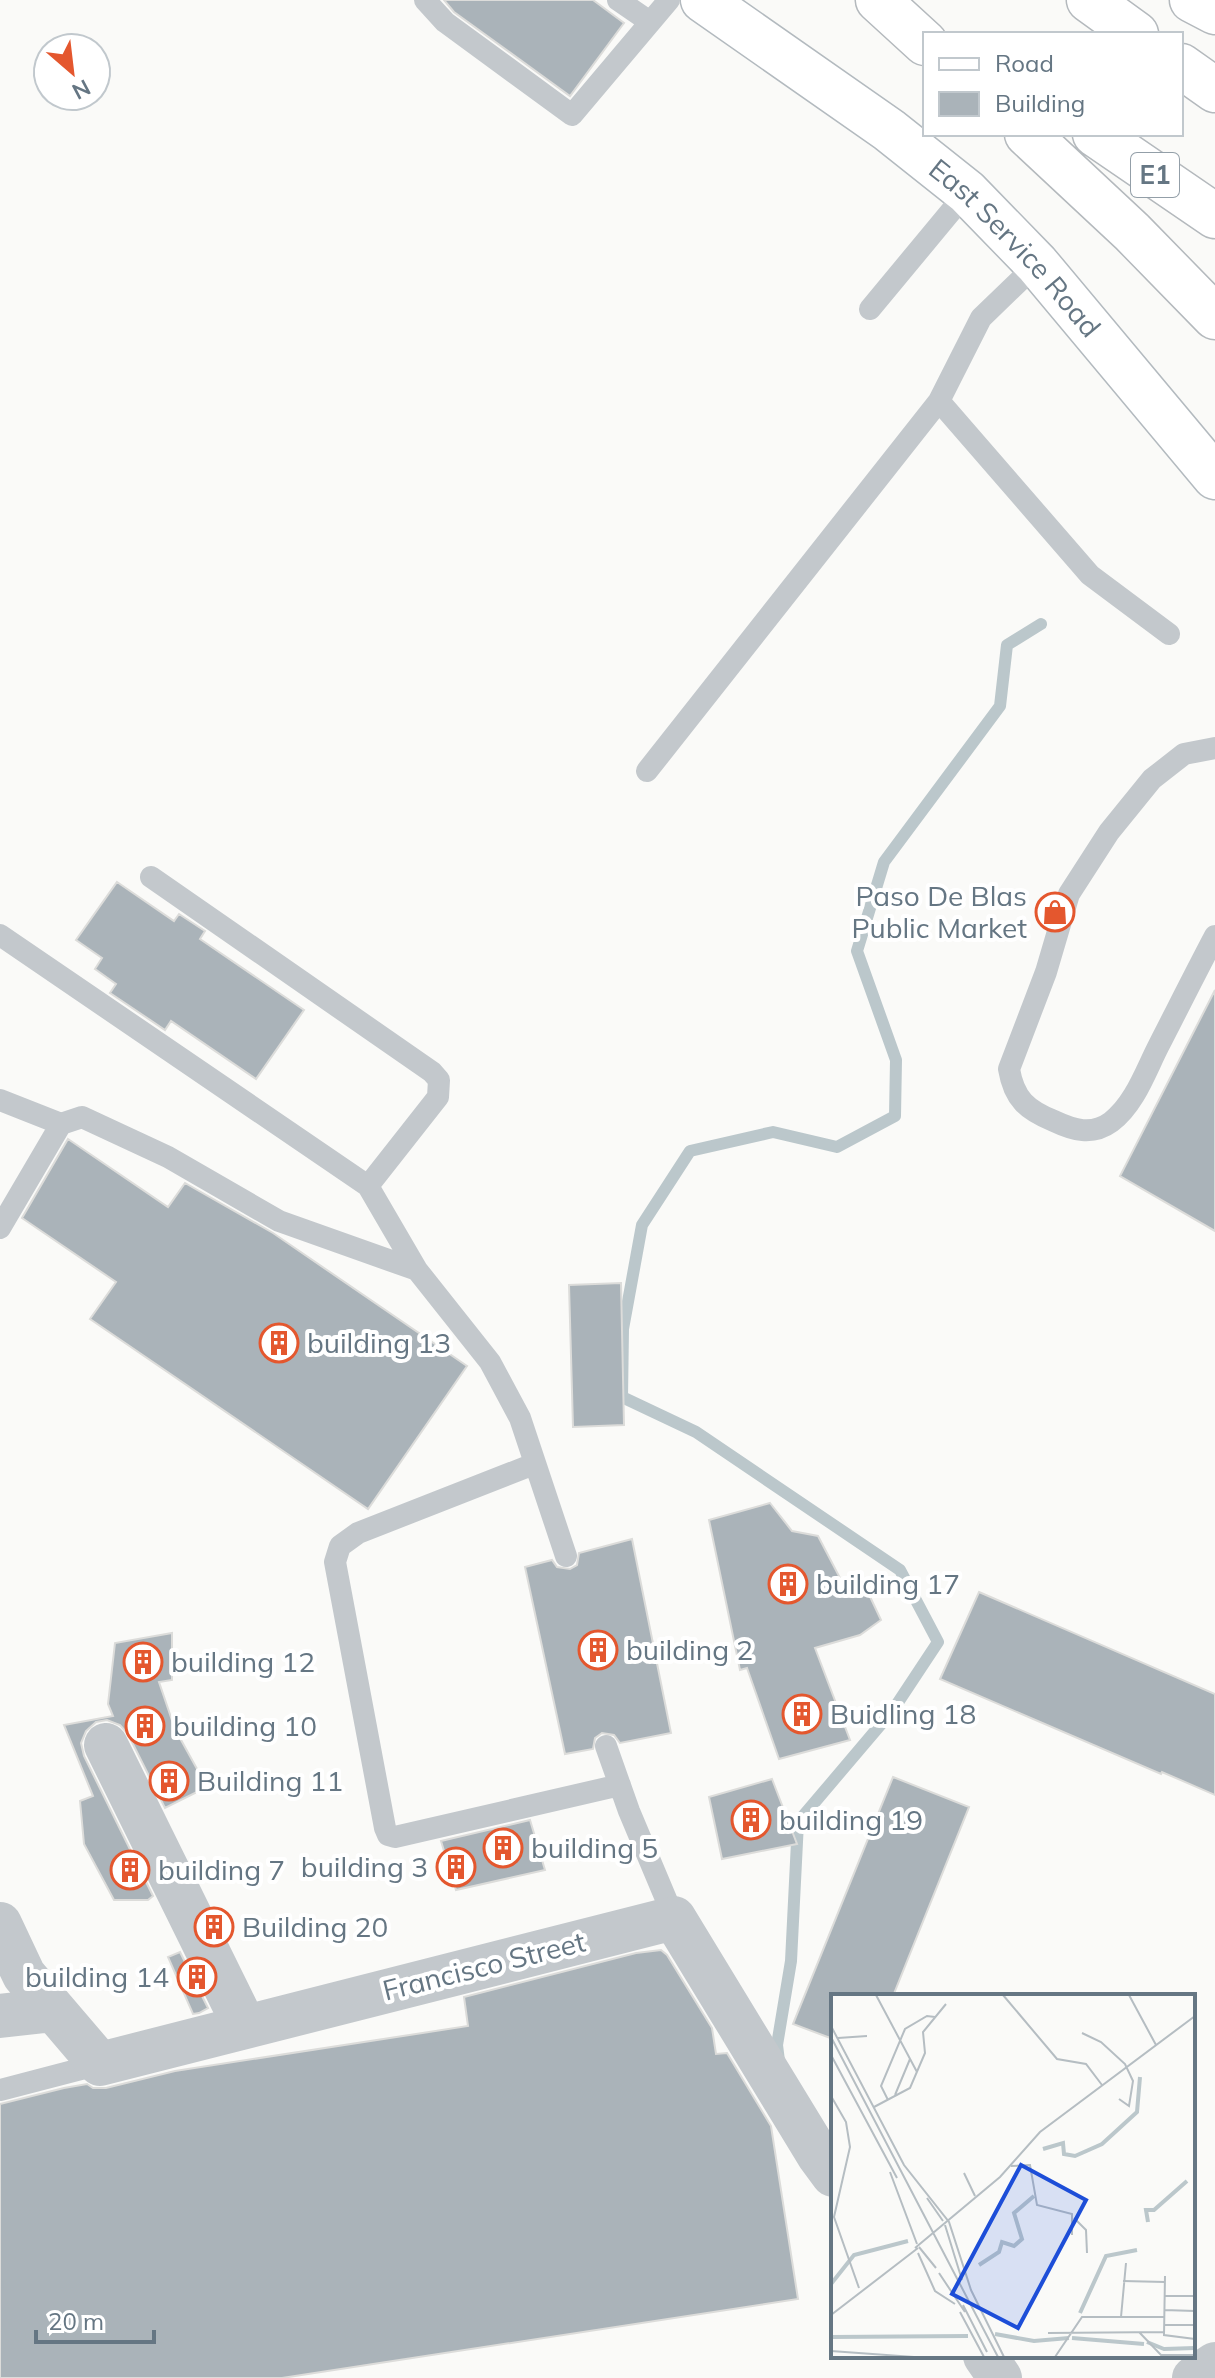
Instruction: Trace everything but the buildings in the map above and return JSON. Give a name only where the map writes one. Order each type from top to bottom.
[{"type":"main road","name":"East Service Road","points":[[703,0],[889,130],[967,192],[1037,264],[1215,477]]},
{"type":"main road","points":[[878,0],[923,41]]},
{"type":"main road","points":[[900,0],[947,32]]},
{"type":"main road","points":[[1089,0],[1133,32]]},
{"type":"main road","points":[[1192,0],[1215,12]]},
{"type":"main road","points":[[1183,67],[1215,90]]},
{"type":"main road","points":[[1029,136],[1132,232],[1215,317]]},
{"type":"main road","name":"E1","points":[[1098,136],[1215,216]]},
{"type":"street","points":[[106,1745],[245,2027]]},
{"type":"street","points":[[674,1918],[826,2166]]},
{"type":"street","name":"Francisco Street","points":[[100,2064],[674,1918]]},
{"type":"street","points":[[0,1924],[24,1975],[100,2064]]},
{"type":"street","points":[[0,2016],[53,2010]]},
{"type":"street","points":[[986,2358],[1000,2378]]},
{"type":"street","points":[[1194,2378],[1215,2364]]},
{"type":"lane","points":[[425,0],[445,22],[572,115],[669,0]]},
{"type":"lane","points":[[618,0],[650,22]]},
{"type":"lane","points":[[870,309],[967,192]]},
{"type":"lane","points":[[647,771],[939,401],[981,318],[1037,264]]},
{"type":"lane","points":[[939,401],[1090,575],[1169,634]]},
{"type":"lane","points":[[1215,748],[1184,754],[1152,779],[1109,832],[1069,894],[1046,972],[1009,1069],[1011,1085],[1018,1097],[1036,1114],[1075,1131],[1092,1131],[1111,1122],[1132,1098],[1215,936]]},
{"type":"lane","points":[[151,877],[432,1072],[439,1080],[438,1097],[368,1186]]},
{"type":"lane","points":[[0,935],[368,1186],[417,1270],[490,1362],[520,1418],[566,1556]]},
{"type":"lane","points":[[0,1100],[61,1124],[82,1117],[168,1157],[279,1221],[417,1270]]},
{"type":"lane","points":[[0,1228],[61,1124]]},
{"type":"lane","points":[[534,1464],[358,1533],[340,1546],[335,1562],[385,1828],[388,1835],[395,1837],[620,1785]]},
{"type":"lane","points":[[606,1746],[629,1811],[674,1918]]},
{"type":"lane","name":"Francisco Street","points":[[0,2090],[100,2064]]},
{"type":"waterway","points":[[779,2061],[777,2045],[791,1961],[798,1822],[893,1710],[938,1642],[900,1570],[696,1432],[622,1397],[623,1329],[642,1225],[690,1151],[773,1132],[837,1147],[895,1116],[896,1060],[857,951],[884,862],[1000,706],[1007,645],[1041,624]]},
{"type":"place","name":"Paso De Blas Public Market","points":[[1055,912]]},
{"type":"place","name":"building 13","points":[[279,1343]]},
{"type":"place","name":"building 17","points":[[788,1584]]},
{"type":"place","name":"building 2","points":[[598,1650]]},
{"type":"place","name":"building 12","points":[[143,1662]]},
{"type":"place","name":"Buidling 18","points":[[802,1714]]},
{"type":"place","name":"building 10","points":[[145,1726]]},
{"type":"place","name":"Building 11","points":[[169,1781]]},
{"type":"place","name":"building 19","points":[[751,1820]]},
{"type":"place","name":"building 5","points":[[503,1848]]},
{"type":"place","name":"building 3","points":[[456,1867]]},
{"type":"place","name":"building 7","points":[[130,1870]]},
{"type":"place","name":"Building 20","points":[[214,1927]]},
{"type":"place","name":"building 14","points":[[197,1977]]}]
